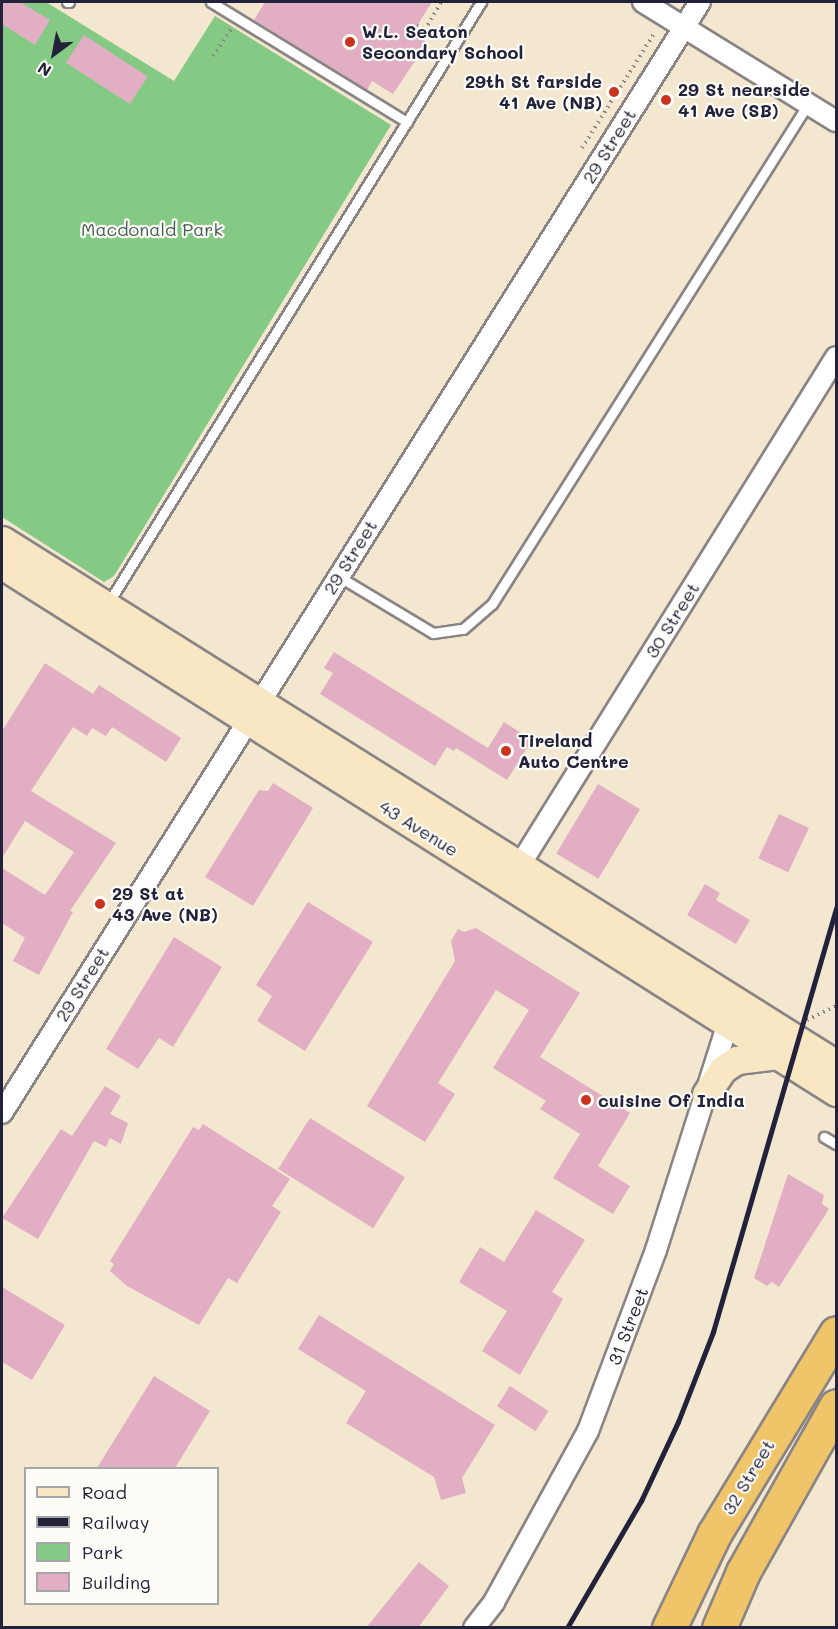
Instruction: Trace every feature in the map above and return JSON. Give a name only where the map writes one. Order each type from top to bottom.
[{"type":"highway","name":"32 Street","points":[[669,1628],[720,1523],[837,1332]]},
{"type":"highway","points":[[719,1628],[743,1572],[837,1406]]},
{"type":"street","points":[[643,2],[837,122]]},
{"type":"street","name":"29 Street","points":[[2,1113],[252,711],[700,2]]},
{"type":"street","name":"30 Street","points":[[514,874],[837,357]]},
{"type":"street","name":"43 Avenue","points":[[2,540],[106,607],[252,711]]},
{"type":"street","name":"43 Avenue","points":[[2,565],[252,711],[514,874],[731,1013],[837,1064]]},
{"type":"street","name":"43 Avenue","points":[[731,1013],[778,1055],[837,1092]]},
{"type":"street","name":"31 Street","points":[[474,1628],[494,1602],[588,1431],[656,1250],[731,1013]]},
{"type":"street","points":[[706,1094],[723,1069],[737,1060],[778,1055]]},
{"type":"lane","points":[[211,2],[407,122]]},
{"type":"lane","points":[[106,607],[481,2]]},
{"type":"lane","points":[[338,576],[433,633],[463,629],[492,604],[808,104]]},
{"type":"lane","points":[[824,1137],[837,1144]]},
{"type":"path","points":[[417,25],[425,30],[441,2]]},
{"type":"path","points":[[213,56],[238,18]]},
{"type":"path","points":[[804,1020],[837,1006]]},
{"type":"green space","name":"Macdonald Park","points":[[2,2],[46,2],[174,81],[215,16],[391,125],[114,576],[104,582],[2,517]]},
{"type":"building","points":[[2,2],[20,2],[50,20],[35,45],[2,24]]},
{"type":"building","points":[[265,2],[432,2],[413,32],[427,43],[393,94],[372,81],[367,90],[254,20]]},
{"type":"building","points":[[84,35],[148,76],[130,104],[66,63]]},
{"type":"building","points":[[334,652],[488,748],[504,722],[532,740],[507,780],[456,748],[454,751],[447,747],[435,766],[320,694],[333,673],[324,668]]},
{"type":"building","points":[[45,663],[93,694],[99,685],[181,738],[166,762],[112,727],[106,736],[92,728],[87,736],[73,727],[31,791],[116,843],[70,911],[73,912],[39,975],[13,961],[25,938],[2,923],[2,868],[45,895],[74,852],[25,821],[2,858],[2,731]]},
{"type":"building","points":[[273,783],[313,808],[253,906],[205,877],[259,790],[268,791]]},
{"type":"building","points":[[598,784],[640,809],[598,879],[556,853]]},
{"type":"building","points":[[779,814],[809,828],[788,872],[758,858]]},
{"type":"building","points":[[705,884],[720,893],[716,900],[750,920],[736,944],[687,915]]},
{"type":"building","points":[[308,902],[373,942],[305,1051],[257,1021],[272,996],[256,985]]},
{"type":"building","points":[[476,928],[580,993],[540,1057],[630,1113],[598,1166],[630,1186],[613,1214],[553,1178],[580,1134],[540,1109],[546,1101],[493,1068],[529,1010],[496,990],[438,1083],[455,1094],[425,1142],[367,1106],[455,961],[451,941],[458,929],[464,932]]},
{"type":"building","points":[[174,937],[222,967],[173,1047],[159,1038],[138,1069],[106,1049]]},
{"type":"building","points":[[105,1086],[121,1096],[110,1114],[128,1123],[121,1144],[110,1138],[106,1147],[94,1141],[38,1239],[2,1218],[61,1129],[72,1136]]},
{"type":"building","points":[[310,1118],[405,1177],[373,1228],[278,1169]]},
{"type":"building","points":[[203,1124],[290,1179],[272,1206],[281,1212],[237,1283],[228,1278],[199,1325],[127,1286],[110,1271],[114,1264],[110,1261],[193,1127],[199,1130]]},
{"type":"building","points":[[788,1174],[824,1195],[822,1204],[829,1209],[779,1287],[772,1282],[767,1286],[754,1278]]},
{"type":"building","points":[[536,1210],[585,1240],[552,1292],[563,1299],[520,1375],[482,1351],[507,1311],[459,1282],[480,1247],[504,1262]]},
{"type":"building","points":[[2,1287],[65,1325],[32,1380],[2,1362]]},
{"type":"building","points":[[319,1315],[495,1425],[462,1478],[466,1493],[441,1500],[434,1477],[346,1423],[366,1391],[298,1349]]},
{"type":"building","points":[[154,1376],[210,1411],[176,1467],[98,1467]]},
{"type":"building","points":[[510,1386],[549,1411],[536,1431],[497,1406]]},
{"type":"building","points":[[419,1562],[449,1586],[418,1628],[366,1628]]},
{"type":"railway","points":[[567,1628],[641,1501],[678,1422],[713,1332],[836,908]]},
{"type":"place","name":"W.L. Seaton Secondary School","points":[[350,42]]},
{"type":"place","name":"29th St farside 41 Ave (NB)","points":[[614,92]]},
{"type":"place","name":"29 St nearside 41 Ave (SB)","points":[[666,100]]},
{"type":"place","name":"Tireland Auto Centre","points":[[506,751]]},
{"type":"place","name":"29 St at 43 Ave (NB)","points":[[100,904]]},
{"type":"place","name":"cuisine Of India","points":[[586,1100]]}]
